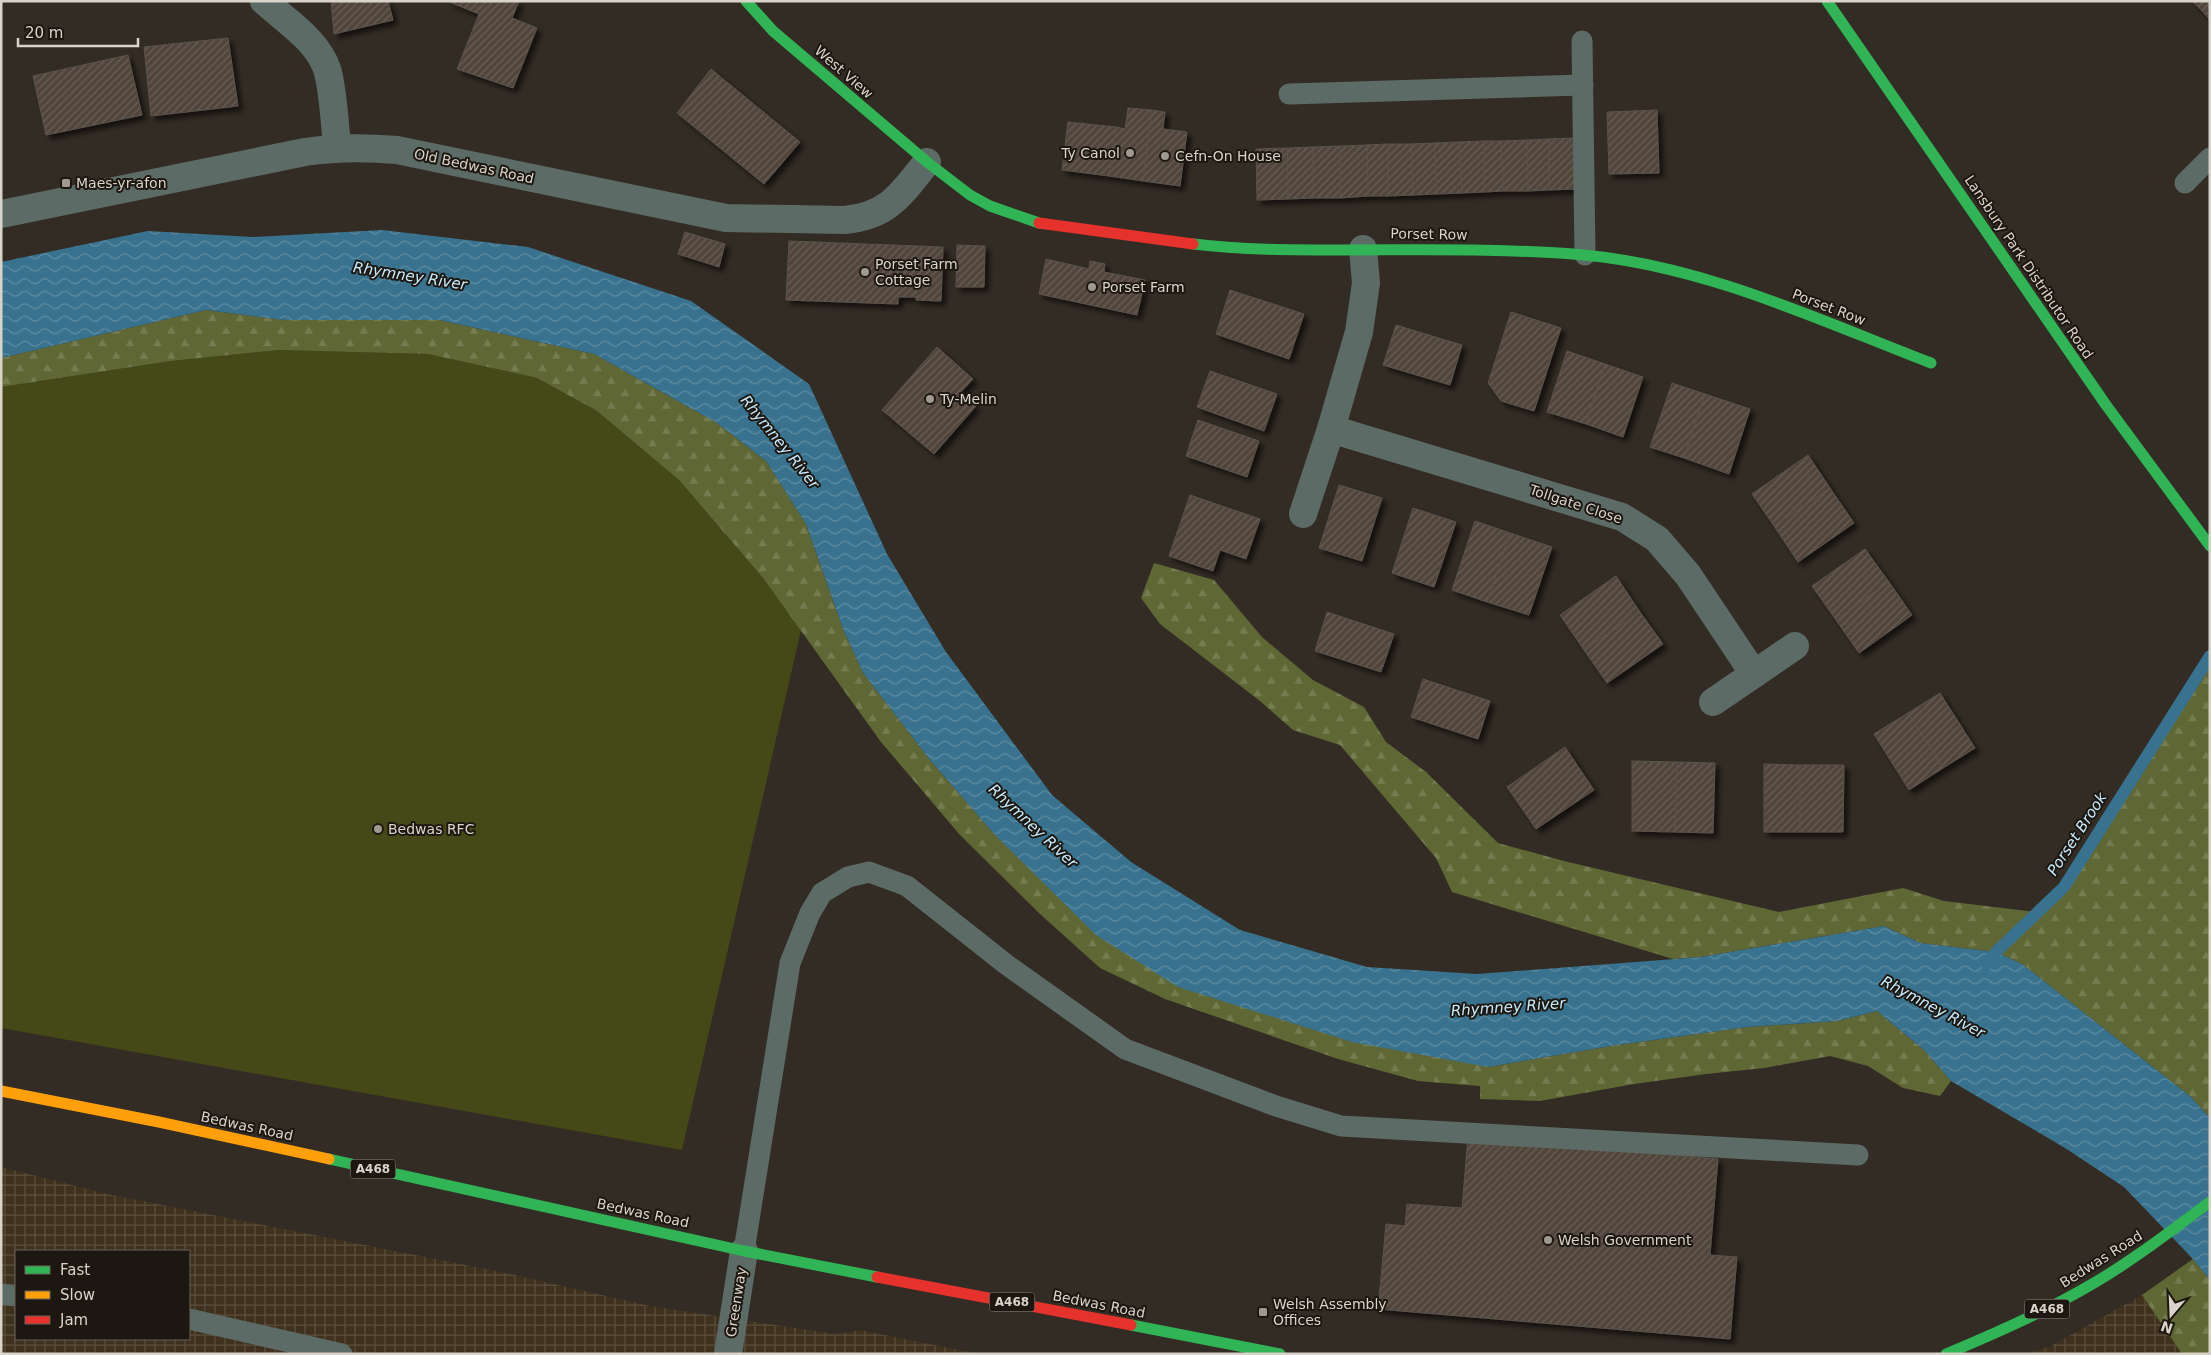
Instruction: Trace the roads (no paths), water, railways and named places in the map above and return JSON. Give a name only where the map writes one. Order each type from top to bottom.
[{"type":"street","points":[[264,1],[308,39],[322,58],[328,71],[337,147]]},
{"type":"street","name":"West View","points":[[746,1],[773,30],[927,162]]},
{"type":"street","name":"Lansbury Park Distributor Road","points":[[1827,1],[2106,405],[2208,544]]},
{"type":"street","name":"Old Bedwas Road","points":[[1,214],[337,147],[397,150],[726,218],[863,218],[889,206],[927,162]]},
{"type":"street","name":"Porset Row","points":[[927,162],[970,195],[990,206],[1039,223],[1243,249],[1494,250],[1585,255],[1677,271],[1742,290],[1931,363]]},
{"type":"street","points":[[1303,514],[1331,429],[1364,309],[1366,283],[1363,249]]},
{"type":"street","name":"Tollgate Close","points":[[1331,429],[1622,516],[1657,539],[1688,575],[1754,674]]},
{"type":"street","points":[[1713,702],[1795,646]]},
{"type":"street","name":"Bedwas Road","points":[[1,1092],[159,1122],[744,1251],[1280,1354]]},
{"type":"street","name":"Bedwas Road","points":[[1946,1354],[2053,1306],[2142,1252],[2210,1202]]},
{"type":"street","name":"Greenway","points":[[728,1354],[744,1251]]},
{"type":"lane","points":[[1582,40],[1585,255]]},
{"type":"lane","points":[[1288,94],[1583,85]]},
{"type":"lane","points":[[2185,183],[2210,158]]},
{"type":"lane","points":[[744,1251],[790,963],[810,913],[822,893],[848,877],[869,872],[907,886],[1007,965],[1125,1049],[1276,1106],[1341,1126],[1858,1155]]},
{"type":"lane","points":[[1,1294],[15,1296]]},
{"type":"lane","points":[[190,1318],[342,1354]]},
{"type":"water","name":"Rhymney River","points":[[382,230],[528,247],[691,301],[809,384],[887,554],[946,652],[1052,795],[1131,862],[1240,930],[1367,967],[1477,974],[1701,957],[1884,926],[1920,943],[1996,952],[2022,964],[2191,1097],[2210,1118],[2210,1280],[2193,1259],[2124,1187],[2065,1148],[1951,1081],[1924,1050],[1877,1011],[1837,1021],[1747,1027],[1611,1046],[1488,1067],[1352,1042],[1178,987],[1096,935],[994,834],[930,760],[863,673],[843,629],[806,524],[766,461],[717,423],[594,354],[439,320],[283,320],[206,310],[1,358],[1,262],[148,231],[252,237]]},
{"type":"waterway","name":"Porset Brook","points":[[1987,964],[1996,952],[2064,887],[2210,656]]},
{"type":"place","name":"Ty Canol","points":[[1130,153]]},
{"type":"place","name":"Cefn-On House","points":[[1165,156]]},
{"type":"place","name":"Maes-yr-afon","points":[[66,183]]},
{"type":"place","name":"Porset Farm Cottage","points":[[865,272]]},
{"type":"place","name":"Porset Farm","points":[[1092,287]]},
{"type":"place","name":"Ty-Melin","points":[[930,399]]},
{"type":"place","name":"Bedwas RFC","points":[[378,829]]},
{"type":"place","name":"Welsh Government","points":[[1548,1240]]},
{"type":"place","name":"Welsh Assembly Offices","points":[[1263,1312]]}]
